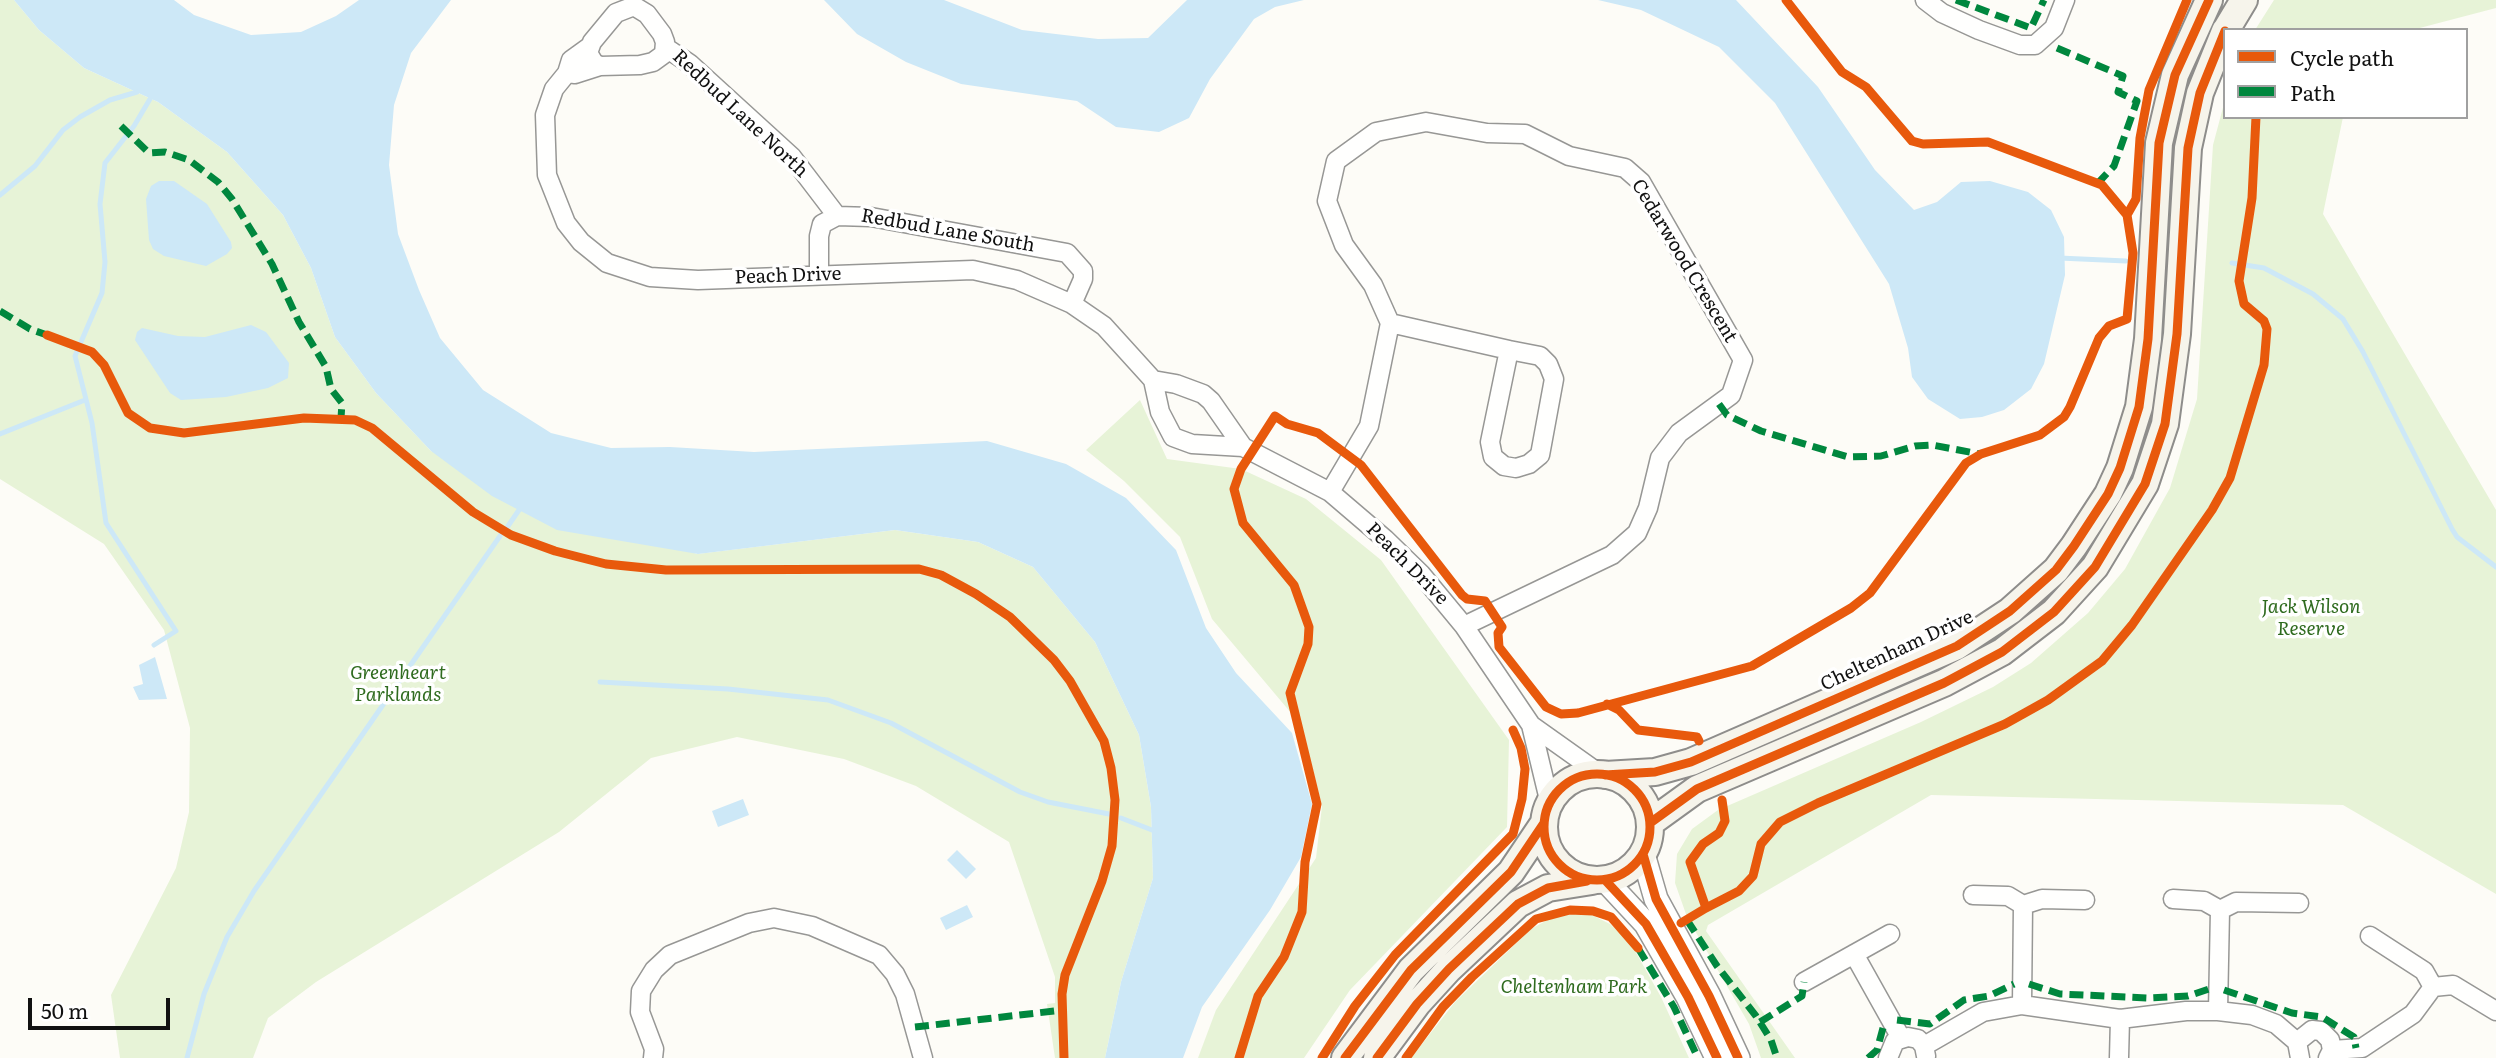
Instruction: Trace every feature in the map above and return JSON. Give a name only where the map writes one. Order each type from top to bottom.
[{"type":"main road","name":"Cheltenham Drive","points":[[1602,774],[1655,772],[1691,762],[1956,646],[2010,611],[2056,570],[2108,494],[2131,439],[2145,376],[2161,132],[2175,75],[2209,0]]},
{"type":"main road","points":[[2226,28],[2244,0]]},
{"type":"main road","points":[[1650,823],[1697,789],[1944,683],[2002,652],[2053,612],[2095,567],[2145,484],[2165,424],[2177,334],[2188,148],[2200,93],[2223,35]]},
{"type":"main road","points":[[1345,1058],[1411,970],[1511,872],[1568,783],[1580,777],[1602,774],[1633,788],[1647,808],[1650,823],[1643,854],[1625,873],[1601,880],[1548,888],[1518,904],[1449,969],[1417,1004],[1377,1058]]},
{"type":"main road","points":[[1547,813],[1547,844],[1557,862],[1574,875],[1601,880]]},
{"type":"street","points":[[1925,0],[1942,13],[1979,30],[2020,45],[2035,45],[2054,28],[2065,0]]},
{"type":"street","name":"Peach Drive","points":[[665,47],[655,24],[638,4],[619,5],[589,47],[571,60],[567,73],[554,89],[545,115],[547,175],[566,223],[594,254],[621,269],[650,277],[698,280],[973,270],[1017,280],[1072,304],[1104,326],[1153,380],[1160,412],[1173,437],[1192,444],[1242,447],[1330,492],[1422,574],[1464,626],[1531,725],[1602,774]]},
{"type":"street","points":[[589,47],[589,56],[600,66]]},
{"type":"street","points":[[567,73],[575,74],[600,66],[648,64],[662,56],[665,47]]},
{"type":"street","name":"Redbud Lane North","points":[[665,47],[697,70],[792,157],[837,216]]},
{"type":"street","name":"Cedarwood Crescent","points":[[1390,323],[1373,285],[1344,246],[1328,201],[1336,161],[1376,132],[1426,122],[1487,133],[1525,134],[1569,156],[1625,168],[1641,182],[1743,360],[1731,395],[1679,433],[1660,458],[1648,508],[1637,533],[1612,555],[1464,626]]},
{"type":"street","name":"Redbud Lane South","points":[[819,274],[820,229],[827,221],[837,216],[881,218],[1068,253],[1083,271],[1083,279],[1072,304]]},
{"type":"street","points":[[1330,492],[1369,426],[1390,323],[1540,356],[1548,364],[1554,379],[1540,455],[1529,464],[1516,468],[1504,466],[1493,457],[1490,442],[1509,350]]},
{"type":"street","points":[[1153,380],[1176,384],[1203,394],[1224,418],[1242,447]]},
{"type":"street","name":"Peach Drive","points":[[1531,725],[1547,813]]},
{"type":"street","points":[[1643,854],[1656,899],[1709,996],[1738,1058]]},
{"type":"street","points":[[1601,880],[1646,924],[1688,998],[1717,1058]]},
{"type":"street","points":[[1973,895],[2008,896],[2023,905],[2042,899],[2085,900]]},
{"type":"street","points":[[2173,899],[2204,901],[2220,910]]},
{"type":"street","points":[[2220,910],[2236,902],[2299,904]]},
{"type":"street","points":[[2022,1005],[2023,905]]},
{"type":"street","points":[[2218,1011],[2220,910]]},
{"type":"street","points":[[653,1058],[654,1049],[640,1012],[641,991],[654,970],[670,955],[749,923],[774,918],[812,926],[856,943],[887,963],[905,994],[923,1058]]},
{"type":"street","points":[[1804,982],[1890,934]]},
{"type":"street","points":[[2370,936],[2424,971],[2433,987]]},
{"type":"street","points":[[1854,954],[1901,1038]]},
{"type":"street","points":[[1888,1058],[1891,1046],[1901,1038],[1911,1037],[1925,1052],[1983,1012],[2022,1005],[2120,1019],[2186,1011],[2252,1015],[2276,1024],[2299,1050],[2306,1032],[2321,1031],[2330,1040],[2330,1054],[2362,1048],[2413,1014],[2433,987],[2453,985],[2496,1011]]},
{"type":"street","points":[[2119,1058],[2120,1019]]},
{"type":"green space","name":"Greenheart Parklands","points":[[0,0],[14,0],[39,30],[84,68],[158,102],[227,152],[283,215],[311,268],[335,337],[376,393],[431,451],[697,554],[895,530],[978,542],[1033,567],[1095,642],[1139,735],[1151,807],[1153,878],[1121,982],[1105,1058],[1055,1058],[1047,1004],[1055,1003],[1055,977],[1009,842],[916,786],[844,759],[737,737],[651,758],[559,832],[316,982],[268,1018],[253,1058],[120,1058],[111,995],[176,868],[189,812],[190,728],[164,630],[104,544],[0,479]]},
{"type":"green space","points":[[2274,0],[2496,0],[2496,8],[2420,28],[2256,28]]},
{"type":"green space","name":"Jack Wilson Reserve","points":[[2223,108],[2223,119],[2343,119],[2323,214],[2496,510],[2496,894],[2343,805],[1931,795],[1708,925],[1706,931],[1795,1058],[1761,1058],[1749,1024],[1687,917],[1675,883],[1677,854],[1692,829],[1718,810],[1921,722],[1993,687],[2031,663],[2088,613],[2125,569],[2170,488],[2197,399],[2213,145]]},
{"type":"green space","points":[[1140,400],[1167,459],[1241,469],[1306,499],[1381,560],[1509,740],[1507,827],[1350,990],[1304,1058],[1198,1058],[1216,1010],[1316,858],[1322,806],[1302,726],[1212,619],[1180,537],[1124,481],[1086,450]]},
{"type":"green space","name":"Cheltenham Park","points":[[1586,912],[1610,924],[1630,942],[1661,997],[1689,1058],[1411,1058],[1455,1002],[1531,929],[1553,917]]},
{"type":"water","points":[[14,0],[174,0],[194,15],[251,35],[301,32],[336,16],[359,0],[451,0],[411,53],[394,105],[389,165],[398,234],[419,290],[440,338],[483,390],[551,433],[611,448],[670,447],[754,452],[987,441],[1066,464],[1126,498],[1176,550],[1206,628],[1236,673],[1292,733],[1312,804],[1301,857],[1270,910],[1202,1007],[1183,1058],[1105,1058],[1121,982],[1153,878],[1151,807],[1139,735],[1095,642],[1033,567],[978,542],[895,530],[698,554],[557,530],[492,496],[431,451],[376,393],[335,337],[311,268],[283,215],[227,152],[158,102],[84,68],[39,30]]},
{"type":"water","points":[[824,0],[944,0],[1022,30],[1098,39],[1148,38],[1187,0],[1304,0],[1275,7],[1254,19],[1210,79],[1189,118],[1159,132],[1116,127],[1077,101],[961,84],[906,62],[857,34]]},
{"type":"water","points":[[1598,0],[1736,0],[1818,87],[1875,170],[1914,210],[1937,202],[1961,182],[1990,181],[2028,192],[2051,210],[2064,237],[2065,275],[2044,364],[2031,389],[2004,410],[1982,417],[1960,419],[1928,399],[1912,377],[1908,348],[1889,284],[1775,103],[1719,47],[1641,10]]},
{"type":"water","points":[[159,181],[174,181],[207,204],[231,242],[232,248],[227,254],[206,266],[164,256],[153,249],[149,240],[146,199],[151,186]]},
{"type":"water","points":[[251,325],[266,332],[289,363],[288,378],[268,388],[226,397],[181,400],[170,393],[135,340],[137,332],[142,328],[178,336],[205,337]]},
{"type":"water","points":[[155,657],[167,699],[139,700],[133,687],[143,684],[139,665]]},
{"type":"water","points":[[743,799],[749,815],[718,827],[712,811]]},
{"type":"water","points":[[957,850],[976,869],[966,879],[947,860]]},
{"type":"water","points":[[967,905],[973,917],[946,930],[940,918]]},
{"type":"waterway","points":[[0,195],[35,166],[63,130],[80,117],[110,100],[137,92]]},
{"type":"waterway","points":[[150,99],[134,126],[105,163],[100,204],[105,262],[102,293],[75,356],[92,423],[106,523],[176,631],[154,645]]},
{"type":"waterway","points":[[2059,258],[2126,261]]},
{"type":"waterway","points":[[2232,263],[2264,268],[2313,294],[2343,319],[2363,352],[2452,529],[2457,537],[2496,567]]},
{"type":"waterway","points":[[0,434],[85,400]]},
{"type":"waterway","points":[[508,526],[519,510]]},
{"type":"waterway","points":[[187,1058],[204,994],[227,937],[254,891],[500,536]]},
{"type":"waterway","points":[[600,682],[728,689],[828,700],[891,723],[1020,792],[1048,802],[1109,814]]},
{"type":"waterway","points":[[1121,818],[1152,830]]},
{"type":"marked path","points":[[1956,0],[2031,28],[2044,0]]},
{"type":"marked path","points":[[2057,48],[2123,76],[2118,92],[2137,101],[2114,166],[2098,183]]},
{"type":"marked path","points":[[121,126],[149,153],[165,152],[189,160],[218,182],[232,199],[272,264],[299,322],[326,367],[331,389],[342,403],[341,418]]},
{"type":"marked path","points":[[0,311],[30,329],[47,335]]},
{"type":"marked path","points":[[1719,404],[1727,415],[1761,431],[1848,457],[1881,456],[1915,446],[1932,445],[1980,454]]},
{"type":"marked path","points":[[1687,920],[1717,966],[1756,1016],[1771,1040],[1777,1058]]},
{"type":"marked path","points":[[1638,948],[1674,1007],[1698,1058]]},
{"type":"marked path","points":[[1760,1022],[1802,996],[1804,982]]},
{"type":"marked path","points":[[1897,1020],[1930,1024],[1964,1000],[1989,996],[2014,984]]},
{"type":"marked path","points":[[2029,984],[2060,994],[2149,998],[2188,996],[2209,989]]},
{"type":"marked path","points":[[2224,990],[2292,1013],[2322,1017],[2354,1037],[2356,1048]]},
{"type":"marked path","points":[[915,1027],[1063,1010]]},
{"type":"marked path","points":[[1868,1058],[1877,1050],[1883,1028]]},
{"type":"cycle path","points":[[1786,0],[1842,72],[1866,87],[1912,141],[1923,144],[1988,142],[2102,185],[2127,215]]},
{"type":"cycle path","points":[[1239,1058],[1258,996],[1284,957],[1302,912],[1305,862],[1317,804],[1290,693],[1308,644],[1309,627],[1294,585],[1243,523],[1234,489],[1241,469],[1275,416],[1287,424],[1318,433],[1361,465],[1462,595],[1467,599],[1485,601],[1502,627],[1498,633],[1499,647],[1546,707],[1561,714],[1578,713],[1752,666],[1851,608],[1870,593],[1966,463],[1981,454],[2040,435],[2064,417],[2099,338],[2109,326],[2127,319],[2133,253],[2127,215],[2136,199],[2140,138],[2149,90],[2187,0]]},
{"type":"cycle path","points":[[1605,775],[1655,772],[1691,762],[1957,646],[2010,611],[2056,570],[2108,494],[2120,468],[2139,407],[2148,339],[2159,143],[2175,75],[2209,0]]},
{"type":"cycle path","points":[[1650,823],[1697,789],[1944,683],[2002,652],[2054,612],[2095,567],[2145,484],[2165,424],[2177,334],[2188,148],[2200,93],[2223,36]]},
{"type":"cycle path","points":[[1706,908],[1739,891],[1753,876],[1761,844],[1780,822],[1818,803],[2005,724],[2048,700],[2102,661],[2132,625],[2212,510],[2230,478],[2264,365],[2267,329],[2264,321],[2244,304],[2239,281],[2252,198],[2256,119]]},
{"type":"cycle path","points":[[47,335],[92,352],[104,365],[128,413],[150,428],[184,433],[304,418],[355,420],[372,428],[473,512],[511,535],[555,551],[606,564],[666,570],[919,569],[941,575],[1010,617],[1054,660],[1070,681],[1104,741],[1115,800],[1112,846],[1102,881],[1065,975],[1062,994],[1064,1058]]},
{"type":"cycle path","points":[[1607,704],[1619,710],[1638,730],[1697,737],[1699,741]]},
{"type":"cycle path","points":[[1322,1058],[1355,1006],[1395,955],[1513,834],[1522,799],[1525,769],[1521,748],[1513,730]]},
{"type":"cycle path","points":[[1597,774],[1617,778],[1634,790],[1646,807],[1650,827],[1646,847],[1634,864],[1617,876],[1597,880],[1577,876],[1560,864],[1548,847],[1544,827],[1548,807],[1560,790],[1577,778],[1597,774]]},
{"type":"cycle path","points":[[1681,923],[1706,908],[1690,862],[1703,844],[1719,833],[1725,821],[1722,800]]},
{"type":"cycle path","points":[[1345,1058],[1411,970],[1511,872],[1544,823]]},
{"type":"cycle path","points":[[1643,854],[1656,899],[1709,996],[1738,1058]]},
{"type":"cycle path","points":[[1605,880],[1646,924],[1688,997],[1717,1058]]},
{"type":"cycle path","points":[[1377,1058],[1417,1004],[1449,969],[1518,904],[1548,888],[1587,881]]},
{"type":"cycle path","points":[[1406,1058],[1443,1007],[1536,919],[1570,910],[1593,911],[1611,917],[1638,948]]}]
